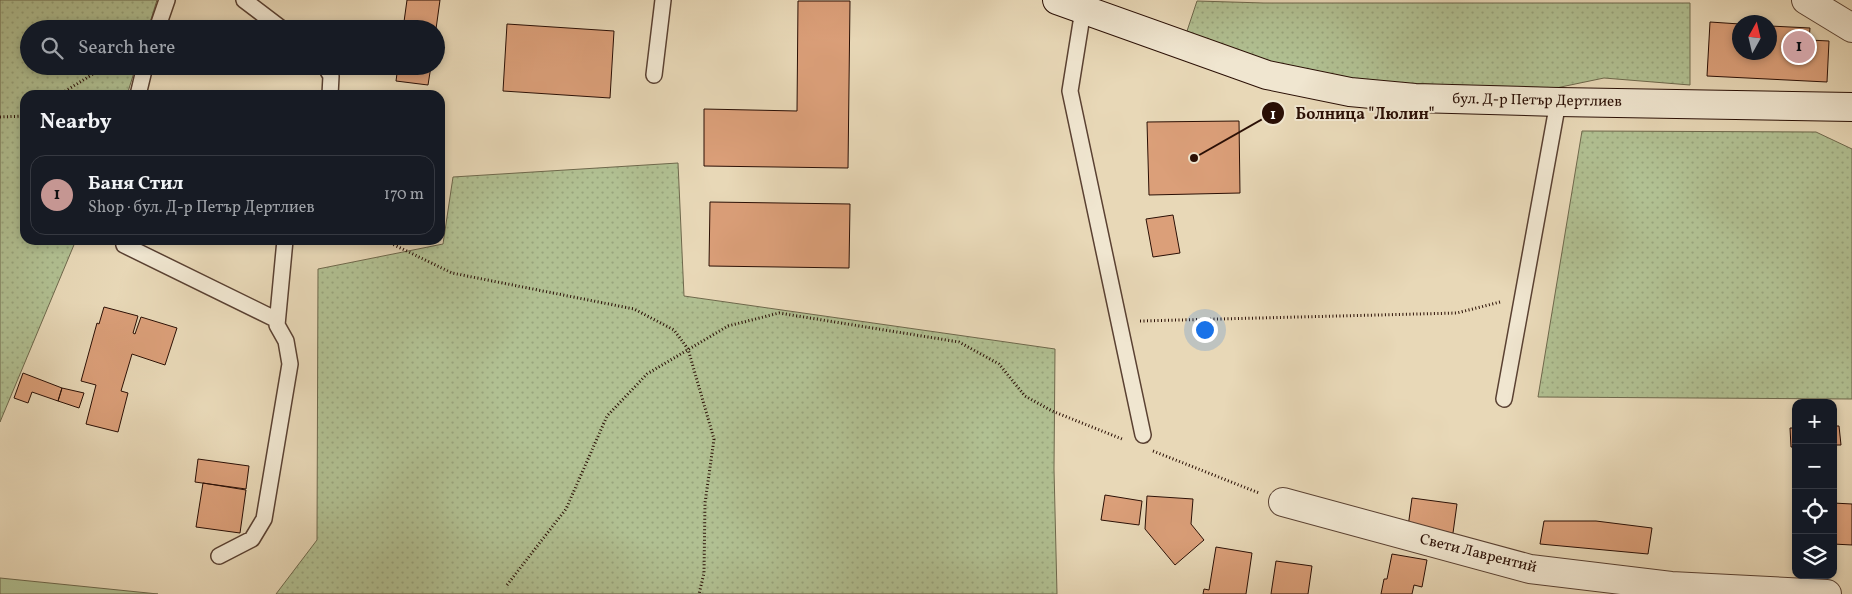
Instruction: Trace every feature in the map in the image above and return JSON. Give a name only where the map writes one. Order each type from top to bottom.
[{"type":"main road","name":"бул. Д-р Петър Дертлиев","points":[[1057,0],[1267,75],[1350,92],[1415,98],[1852,107]]},
{"type":"main road","points":[[1806,0],[1852,28]]},
{"type":"main road","name":"Свети Лаврентий","points":[[1283,502],[1530,569],[1671,586],[1827,594]]},
{"type":"lane","points":[[160,20],[167,0]]},
{"type":"lane","points":[[244,0],[270,20]]},
{"type":"lane","points":[[654,75],[663,0]]},
{"type":"lane","points":[[1084,10],[1070,91],[1144,441]]},
{"type":"lane","points":[[139,90],[143,75]]},
{"type":"lane","points":[[330,75],[330,90]]},
{"type":"lane","points":[[1504,399],[1558,102]]},
{"type":"lane","points":[[124,245],[277,320]]},
{"type":"lane","points":[[219,556],[252,539],[264,519],[290,364],[286,341],[277,325],[284,245]]},
{"type":"path","points":[[67,90],[91,75]]},
{"type":"path","points":[[0,117],[20,116]]},
{"type":"path","points":[[394,245],[452,273],[634,308],[674,330],[688,350],[703,395],[714,439],[705,503],[704,573],[699,594]]},
{"type":"path","points":[[1119,322],[1457,313],[1498,303],[1525,281]]},
{"type":"path","points":[[507,585],[566,509],[607,416],[647,374],[728,326],[779,313],[959,342],[1000,364],[1025,396],[1052,411],[1126,440]]},
{"type":"path","points":[[1144,441],[1283,502]]},
{"type":"green space","points":[[0,0],[157,0],[151,20],[20,20],[20,75],[133,75],[129,90],[20,90],[20,245],[74,245],[0,422]]},
{"type":"green space","points":[[1197,1],[1264,3],[1690,3],[1690,85],[1604,78],[1556,88],[1352,82],[1270,65],[1186,34]]},
{"type":"green space","points":[[1582,131],[1816,132],[1852,149],[1852,399],[1538,397]]},
{"type":"green space","points":[[678,163],[684,296],[1055,349],[1054,469],[1057,594],[276,594],[317,540],[318,269],[445,245],[445,231],[453,177]]},
{"type":"green space","points":[[0,578],[158,594],[0,594]]},
{"type":"building","points":[[407,0],[440,0],[437,20],[404,20]]},
{"type":"building","points":[[798,1],[850,1],[848,168],[704,166],[704,109],[797,111]]},
{"type":"building","points":[[1710,22],[1732,23],[1732,60],[1777,60],[1777,26],[1810,28],[1809,40],[1829,41],[1827,82],[1707,76]]},
{"type":"building","points":[[507,24],[614,31],[610,98],[503,91]]},
{"type":"building","points":[[397,75],[430,75],[428,85],[396,81]]},
{"type":"building","points":[[1239,121],[1240,193],[1149,195],[1147,122]]},
{"type":"building","points":[[710,202],[850,204],[849,268],[709,266]]},
{"type":"building","points":[[1173,215],[1180,253],[1153,257],[1146,219]]},
{"type":"building","points":[[104,307],[138,316],[133,333],[135,334],[141,317],[177,328],[165,365],[132,354],[121,391],[128,393],[118,432],[86,424],[96,385],[81,381],[97,323],[99,324]]},
{"type":"building","points":[[23,373],[62,388],[58,401],[32,392],[28,403],[14,398]]},
{"type":"building","points":[[62,388],[84,393],[79,408],[58,401]]},
{"type":"building","points":[[1837,426],[1839,426],[1841,445],[1837,445]]},
{"type":"building","points":[[1790,428],[1792,428],[1792,447]]},
{"type":"building","points":[[198,459],[249,466],[246,489],[195,482]]},
{"type":"building","points":[[203,483],[246,490],[240,533],[196,527]]},
{"type":"building","points":[[1105,495],[1142,501],[1139,525],[1101,520]]},
{"type":"building","points":[[1147,496],[1193,499],[1191,524],[1204,540],[1175,565],[1145,529]]},
{"type":"building","points":[[1412,498],[1457,504],[1453,533],[1408,527]]},
{"type":"building","points":[[1837,503],[1852,504],[1852,545],[1837,544]]},
{"type":"building","points":[[1544,521],[1596,521],[1652,528],[1648,554],[1540,544]]},
{"type":"building","points":[[1216,547],[1252,553],[1246,594],[1203,594],[1204,589],[1209,590]]},
{"type":"building","points":[[1392,554],[1427,560],[1422,587],[1414,585],[1412,594],[1381,594],[1384,579],[1387,579]]},
{"type":"building","points":[[1276,561],[1312,566],[1308,594],[1271,594]]},
{"type":"place","name":"Баня Стил","points":[[1799,47]]},
{"type":"place","name":"Болница \"Люлин\"","points":[[1194,158]]}]
